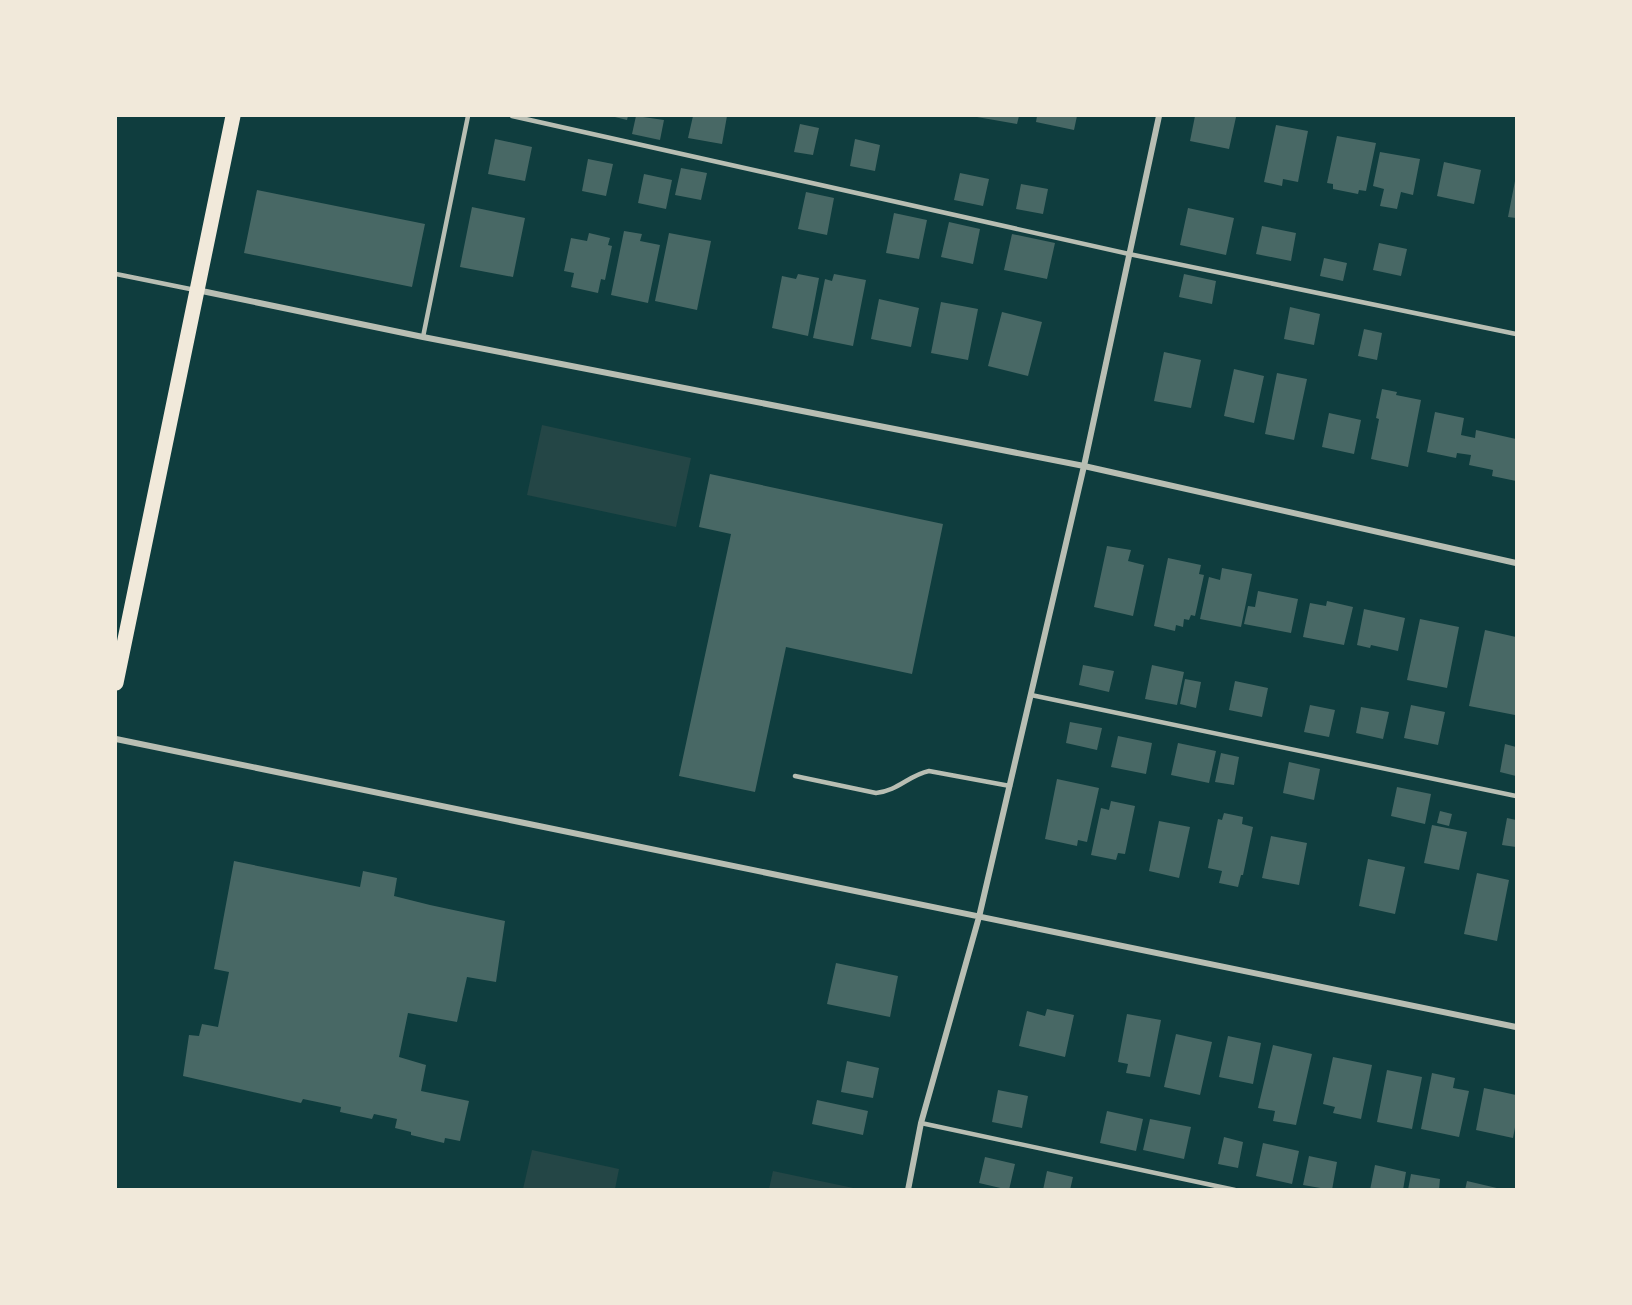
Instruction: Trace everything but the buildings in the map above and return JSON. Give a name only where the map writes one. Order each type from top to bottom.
[{"type":"main road","points":[[116,683],[125,623],[232,116]]},
{"type":"street","points":[[908,1190],[921,1123],[979,917],[1010,786],[1084,466],[1158,116]]},
{"type":"street","points":[[196,290],[423,337],[1084,466],[1516,563]]},
{"type":"street","points":[[116,739],[1516,1027]]},
{"type":"lane","points":[[423,337],[468,116]]},
{"type":"lane","points":[[512,116],[1129,254],[1516,334]]},
{"type":"lane","points":[[116,274],[196,290]]},
{"type":"lane","points":[[1031,695],[1516,796]]},
{"type":"lane","points":[[795,776],[876,793],[888,792],[919,773],[929,771],[1010,786]]},
{"type":"lane","points":[[921,1123],[1235,1190]]},
{"type":"shaded area","points":[[542,425],[691,458],[676,527],[527,495]]},
{"type":"shaded area","points":[[532,1150],[619,1169],[615,1189],[523,1189]]},
{"type":"shaded area","points":[[773,1171],[858,1189],[769,1189]]}]
